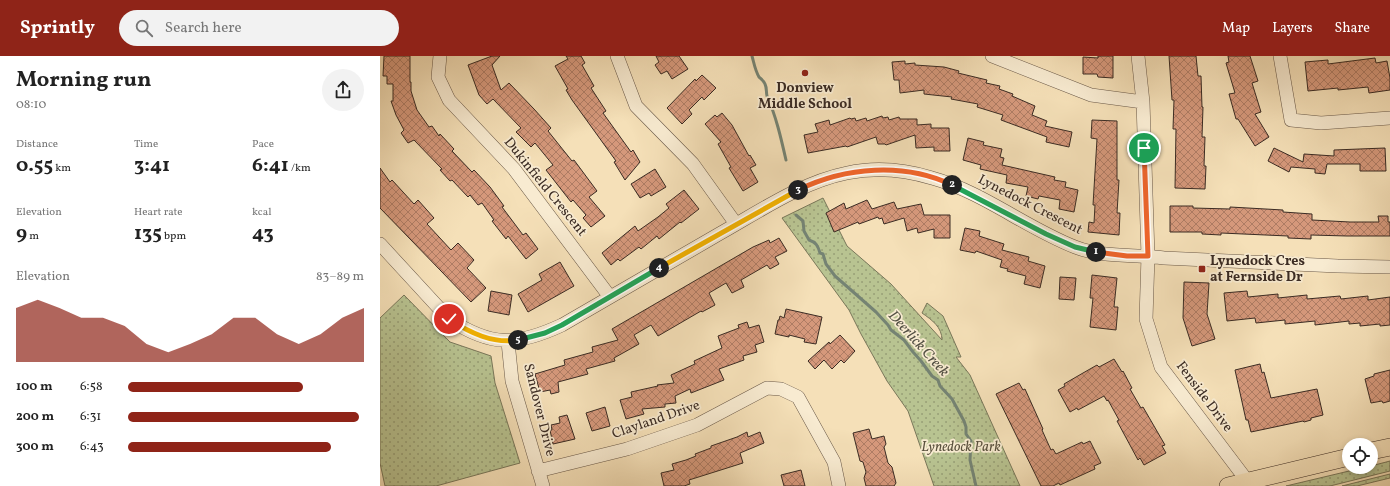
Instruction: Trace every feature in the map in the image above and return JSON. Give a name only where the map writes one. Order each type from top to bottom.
[{"type":"main road","points":[[1378,450],[1390,447]]},
{"type":"main road","points":[[1228,486],[1249,484],[1342,459]]},
{"type":"street","name":"Dukinfield Crescent","points":[[440,56],[438,77],[449,100],[514,169],[610,297]]},
{"type":"street","points":[[617,56],[636,106],[693,164],[736,224]]},
{"type":"street","points":[[992,56],[1091,95],[1143,102]]},
{"type":"street","name":"Fenside Drive","points":[[1138,56],[1143,102],[1148,256],[1146,319],[1161,367],[1249,484]]},
{"type":"street","points":[[1280,56],[1291,120],[1322,123],[1390,118]]},
{"type":"street","name":"Lynedock Crescent","points":[[508,342],[530,338],[545,333],[736,224],[814,182],[861,171],[903,171],[948,183],[1046,234],[1075,247],[1104,254],[1338,266],[1390,267]]},
{"type":"street","points":[[380,244],[449,319],[462,328],[477,334],[493,340],[508,342]]},
{"type":"street","name":"Sandover Drive","points":[[508,342],[512,381],[543,486]]},
{"type":"street","name":"Clayland Drive","points":[[538,471],[627,449],[697,425],[767,388],[781,389],[798,397],[834,462],[839,486]]},
{"type":"green space","name":"Lynedock Park","points":[[823,198],[847,246],[891,284],[942,340],[942,335],[933,321],[922,313],[927,303],[943,316],[961,357],[956,357],[970,375],[1020,486],[934,486],[908,411],[887,381],[849,310],[782,218]]},
{"type":"green space","points":[[404,295],[450,342],[491,356],[495,383],[520,463],[436,486],[385,486],[380,463],[380,318]]},
{"type":"green space","points":[[1390,461],[1390,471],[1378,474],[1378,464]]},
{"type":"green space","points":[[1342,473],[1342,474],[1378,474],[1330,486],[1286,486]]},
{"type":"green space","points":[[1390,474],[1390,478],[1357,486],[1342,486]]},
{"type":"building","points":[[384,56],[410,56],[411,91],[417,110],[429,127],[432,126],[439,136],[440,134],[454,149],[452,151],[472,172],[474,170],[490,187],[504,206],[502,207],[523,235],[526,233],[538,249],[526,259],[508,236],[506,239],[492,221],[494,220],[482,203],[478,205],[470,195],[468,197],[452,180],[450,181],[440,170],[442,169],[414,140],[408,143],[401,133],[404,130],[391,101],[393,101],[393,84],[387,84],[387,76],[383,76]]},
{"type":"building","points":[[492,56],[500,56],[492,65],[501,90],[509,83],[534,109],[551,128],[548,131],[572,161],[574,160],[597,191],[589,197],[605,216],[591,227],[583,218],[586,215],[573,200],[571,202],[546,170],[553,165],[535,143],[531,147],[516,132],[521,128],[493,99],[487,104],[479,95],[468,65]]},
{"type":"building","points":[[566,56],[581,56],[585,63],[582,65],[594,86],[591,88],[606,111],[603,113],[631,152],[633,150],[640,162],[625,180],[614,162],[616,161],[566,90],[568,89],[555,66],[568,59]]},
{"type":"building","points":[[656,56],[679,56],[688,69],[672,79],[667,71],[661,74],[655,65],[659,62]]},
{"type":"building","points":[[1098,56],[1113,56],[1113,78],[1098,77],[1097,74],[1083,74],[1083,57],[1098,58]]},
{"type":"building","points":[[1169,56],[1196,56],[1198,76],[1201,76],[1203,107],[1202,137],[1205,137],[1205,189],[1175,188],[1176,129],[1173,129],[1174,100],[1172,100]]},
{"type":"building","points":[[1228,56],[1250,56],[1258,81],[1252,83],[1261,112],[1255,114],[1269,137],[1255,146],[1238,119],[1236,119],[1229,94],[1235,93],[1226,63],[1229,62]]},
{"type":"building","points":[[1375,58],[1376,63],[1387,61],[1390,78],[1390,90],[1369,93],[1368,87],[1308,91],[1305,62],[1328,60],[1328,64]]},
{"type":"building","points":[[905,61],[905,64],[915,63],[915,65],[944,67],[959,71],[958,73],[987,80],[986,83],[1000,86],[999,89],[1013,94],[1012,96],[1035,106],[1032,115],[1047,121],[1045,126],[1072,132],[1069,147],[1046,142],[1047,137],[1001,120],[1003,115],[977,107],[978,104],[951,99],[952,97],[924,94],[924,90],[900,93],[899,80],[894,80],[892,62]]},
{"type":"building","points":[[702,75],[716,88],[704,100],[702,97],[689,110],[692,114],[682,124],[667,108],[695,79],[696,81]]},
{"type":"building","points":[[722,113],[732,125],[749,156],[750,155],[756,165],[750,168],[758,182],[743,191],[729,168],[731,167],[718,144],[721,142],[705,124],[715,115],[717,117]]},
{"type":"building","points":[[882,116],[883,118],[888,117],[889,120],[899,117],[900,119],[917,119],[917,125],[931,124],[931,128],[949,128],[950,151],[934,151],[934,147],[916,148],[915,135],[886,145],[878,144],[876,137],[847,147],[808,153],[804,135],[818,132],[815,124],[829,120],[830,125],[850,118],[855,118],[856,121],[866,118],[867,121]]},
{"type":"building","points":[[1092,120],[1117,121],[1117,180],[1119,180],[1117,213],[1120,213],[1119,235],[1088,232],[1089,222],[1094,223],[1095,205],[1093,205],[1097,139],[1091,138]]},
{"type":"building","points":[[968,138],[984,142],[983,145],[1002,149],[1000,157],[1004,158],[1002,165],[1055,177],[1054,180],[1066,182],[1065,187],[1078,190],[1074,212],[1059,209],[1060,200],[1039,196],[1038,199],[1026,196],[1028,187],[1006,183],[1007,175],[980,169],[981,165],[963,160]]},
{"type":"building","points":[[1274,148],[1303,162],[1304,154],[1334,156],[1334,150],[1385,148],[1386,171],[1360,171],[1360,164],[1327,164],[1325,174],[1315,173],[1315,169],[1291,167],[1289,172],[1268,161]]},
{"type":"building","points":[[380,168],[390,182],[392,180],[414,204],[418,200],[434,218],[427,224],[451,250],[458,243],[474,260],[467,268],[486,288],[471,302],[380,208]]},
{"type":"building","points":[[655,169],[666,187],[651,196],[649,193],[640,198],[631,184]]},
{"type":"building","points":[[684,190],[699,209],[659,239],[657,236],[641,249],[639,247],[620,261],[618,259],[611,265],[602,253],[635,226],[638,231],[658,217],[669,208],[666,204]]},
{"type":"building","points":[[867,200],[872,209],[894,202],[897,209],[921,204],[924,215],[950,215],[950,238],[934,238],[934,229],[918,233],[917,228],[907,231],[904,218],[884,224],[882,218],[879,219],[878,217],[859,224],[858,222],[834,232],[826,213],[844,203],[846,209]]},
{"type":"building","points":[[1170,206],[1283,210],[1283,212],[1312,214],[1312,220],[1350,222],[1379,222],[1378,216],[1388,216],[1388,222],[1390,222],[1390,236],[1311,235],[1311,239],[1288,238],[1288,236],[1221,233],[1221,235],[1202,234],[1202,232],[1170,232]]},
{"type":"building","points":[[965,228],[980,231],[979,236],[1004,244],[1002,250],[1029,257],[1028,261],[1045,266],[1040,288],[1024,284],[1026,276],[1007,271],[1008,269],[1000,267],[1002,260],[976,251],[975,253],[960,250]]},
{"type":"building","points":[[779,238],[787,251],[775,257],[779,264],[770,269],[767,265],[741,280],[744,287],[732,293],[726,283],[709,293],[715,305],[702,312],[701,311],[658,336],[651,325],[634,335],[639,344],[614,358],[615,361],[586,369],[588,374],[558,382],[559,392],[551,394],[550,390],[540,392],[535,374],[565,365],[564,360],[593,352],[592,347],[618,340],[612,329],[753,247],[769,240],[770,243]]},
{"type":"building","points":[[560,262],[574,286],[528,312],[518,294],[542,280],[539,274]]},
{"type":"building","points":[[1092,275],[1117,278],[1114,307],[1118,307],[1116,330],[1090,327],[1093,298],[1090,298]]},
{"type":"building","points":[[1060,277],[1076,278],[1074,300],[1059,299]]},
{"type":"building","points":[[1184,282],[1209,283],[1207,314],[1215,339],[1192,346],[1183,318]]},
{"type":"building","points":[[491,291],[512,295],[509,315],[488,311]]},
{"type":"building","points":[[1247,291],[1248,297],[1278,294],[1278,298],[1307,295],[1307,299],[1340,296],[1341,299],[1368,296],[1368,300],[1390,297],[1390,325],[1380,326],[1380,324],[1360,326],[1360,323],[1349,324],[1349,321],[1315,325],[1315,321],[1285,324],[1285,320],[1256,323],[1255,318],[1227,321],[1224,293]]},
{"type":"building","points":[[786,309],[822,317],[816,344],[804,342],[805,339],[789,335],[789,337],[775,334],[778,320],[780,316],[784,318]]},
{"type":"building","points":[[747,322],[749,328],[759,325],[764,342],[755,345],[757,352],[743,356],[744,360],[719,369],[724,380],[691,393],[690,389],[675,396],[676,403],[665,404],[665,407],[642,409],[644,414],[626,419],[620,400],[632,397],[631,392],[658,386],[657,385],[674,383],[671,375],[695,364],[694,361],[722,348],[718,336],[739,328],[738,325]]},
{"type":"building","points":[[840,335],[855,351],[844,363],[841,360],[832,369],[824,360],[815,369],[808,361],[829,342],[830,344]]},
{"type":"building","points":[[1114,359],[1122,372],[1123,371],[1132,388],[1130,389],[1141,408],[1143,407],[1165,445],[1162,446],[1166,453],[1144,465],[1140,458],[1138,460],[1117,421],[1119,420],[1108,400],[1107,401],[1104,396],[1078,410],[1077,408],[1070,412],[1058,390],[1065,386],[1064,384],[1097,365],[1099,367]]},
{"type":"building","points":[[1260,364],[1262,373],[1264,372],[1271,398],[1317,389],[1323,415],[1311,418],[1311,420],[1304,422],[1251,432],[1248,420],[1246,420],[1235,370]]},
{"type":"building","points":[[1390,370],[1390,401],[1383,403],[1382,401],[1371,403],[1365,379],[1374,376],[1374,374]]},
{"type":"building","points":[[1019,383],[1023,390],[1025,389],[1051,450],[1053,449],[1056,454],[1082,442],[1083,444],[1090,441],[1101,463],[1094,466],[1095,469],[1060,485],[1059,483],[1053,486],[1041,486],[996,394]]},
{"type":"building","points":[[605,407],[610,426],[592,431],[586,413]]},
{"type":"building","points":[[567,415],[575,439],[553,444],[550,430],[552,430],[551,425],[560,423],[559,417]]},
{"type":"building","points":[[869,429],[872,439],[884,436],[886,444],[884,447],[888,463],[892,467],[896,483],[894,486],[866,486],[864,478],[866,472],[863,462],[860,461],[853,433]]},
{"type":"building","points":[[747,432],[748,437],[760,432],[764,443],[740,453],[743,463],[689,480],[690,484],[684,486],[664,486],[661,473],[674,470],[672,464],[696,456],[695,454],[711,448],[711,446]]},
{"type":"building","points":[[801,470],[805,486],[784,486],[781,475]]},
{"type":"waterway","name":"Deerlick Creek","points":[[752,56],[759,77],[766,86],[767,96],[776,119],[786,160]]},
{"type":"waterway","name":"Deerlick Creek","points":[[796,215],[803,221],[804,231],[809,240],[813,242],[820,253],[823,254],[826,264],[835,276],[876,312],[891,330],[904,340],[952,399],[964,421],[966,434],[971,441],[970,460],[976,486]]},
{"type":"place","name":"Donview Middle School","points":[[805,73]]},
{"type":"place","name":"Lynedock Cres at Fernside Dr","points":[[1202,269]]},
{"type":"route","points":[[449,319],[462,328],[493,340],[508,342],[530,338],[545,333],[562,325],[796,191],[814,182],[861,171],[903,171],[934,178],[968,192],[1046,234],[1075,247],[1104,254],[1148,256],[1144,148]]}]
